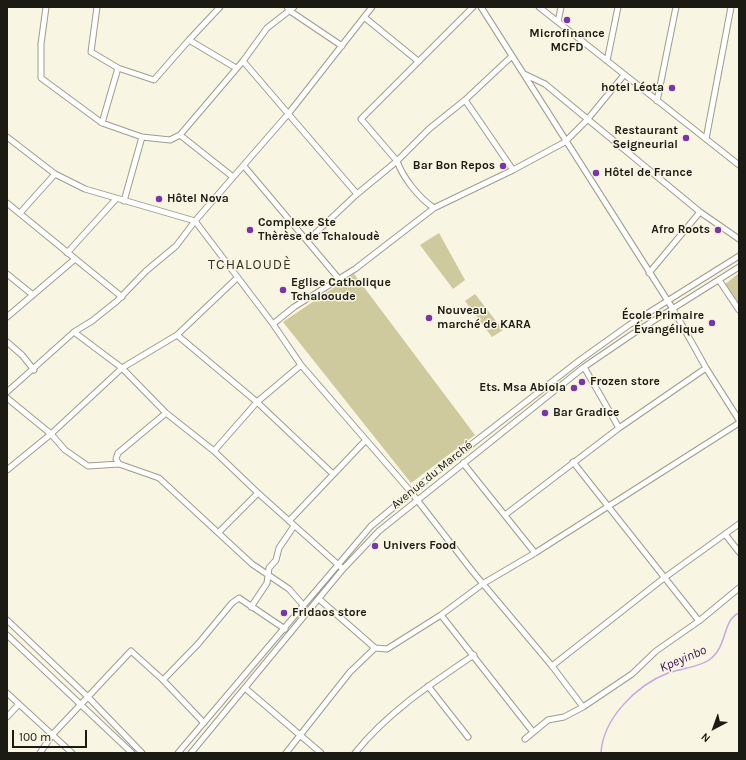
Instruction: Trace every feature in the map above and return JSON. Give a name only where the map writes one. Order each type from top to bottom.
[{"type":"street","points":[[46,7],[41,44],[41,78],[102,123],[142,137],[170,140],[180,135],[243,61],[267,28],[288,9],[294,7]]},
{"type":"street","points":[[97,7],[91,52],[118,68],[154,80],[220,7]]},
{"type":"street","points":[[7,392],[34,370],[74,332],[92,321],[122,297],[146,271],[176,246],[195,221],[289,113],[372,7]]},
{"type":"street","points":[[434,208],[428,204],[404,176],[397,161],[360,119],[473,7]]},
{"type":"street","points":[[319,599],[375,648],[387,649],[441,615],[484,583],[535,553],[739,421],[706,368],[673,309],[481,7]]},
{"type":"street","points":[[539,7],[739,165]]},
{"type":"street","points":[[558,22],[561,7]]},
{"type":"street","points":[[606,61],[618,7]]},
{"type":"street","points":[[657,101],[676,7]]},
{"type":"street","points":[[706,139],[731,7]]},
{"type":"street","points":[[288,9],[342,46]]},
{"type":"street","points":[[364,17],[418,61]]},
{"type":"street","points":[[189,40],[236,68]]},
{"type":"street","points":[[307,241],[357,194],[397,161],[429,129],[465,100],[512,56]]},
{"type":"street","points":[[243,61],[357,194]]},
{"type":"street","points":[[102,123],[118,68]]},
{"type":"street","points":[[524,73],[545,84],[700,212],[739,239]]},
{"type":"street","points":[[273,324],[294,307],[339,280],[434,208],[513,170],[566,142],[587,120],[624,75]]},
{"type":"street","points":[[465,100],[513,170]]},
{"type":"street","points":[[180,135],[233,177]]},
{"type":"street","points":[[7,137],[55,174],[84,189],[195,221],[273,324],[301,365],[365,441],[417,499],[473,572],[484,583],[552,666],[583,707]]},
{"type":"street","points":[[124,201],[142,137]]},
{"type":"street","points":[[244,166],[339,280]]},
{"type":"street","points":[[20,213],[55,174]]},
{"type":"street","points":[[67,252],[116,199]]},
{"type":"street","points":[[7,203],[122,297]]},
{"type":"street","points":[[649,273],[700,212]]},
{"type":"street","name":"Avenue du Marché","points":[[178,753],[370,526],[550,382],[629,325],[668,302],[739,256]]},
{"type":"street","points":[[7,317],[75,259]]},
{"type":"street","name":"Avenue du Marché","points":[[191,753],[343,568],[379,531],[417,499],[584,368],[634,333],[739,267]]},
{"type":"street","points":[[7,274],[33,295]]},
{"type":"street","points":[[7,470],[51,434],[122,368],[177,334],[237,278]]},
{"type":"street","points":[[719,280],[739,310]]},
{"type":"street","points":[[629,325],[634,333]]},
{"type":"street","points":[[74,332],[122,368],[166,413],[214,451],[294,526],[343,568]]},
{"type":"street","points":[[177,334],[257,402],[333,474]]},
{"type":"street","points":[[7,342],[22,355],[34,370]]},
{"type":"street","points":[[214,451],[257,402],[301,365]]},
{"type":"street","points":[[584,368],[619,428]]},
{"type":"street","points":[[505,515],[619,428],[706,368]]},
{"type":"street","points":[[550,382],[556,390]]},
{"type":"street","points":[[7,398],[51,434],[65,450],[88,466],[119,464],[159,478],[252,564],[289,589],[303,605]]},
{"type":"street","points":[[119,464],[116,459],[118,453],[166,413]]},
{"type":"street","points":[[289,521],[365,441]]},
{"type":"street","points":[[573,462],[699,621]]},
{"type":"street","points":[[463,463],[535,553]]},
{"type":"street","points":[[219,532],[258,493]]},
{"type":"street","points":[[552,666],[664,578],[739,524]]},
{"type":"street","points":[[251,607],[267,583],[269,568],[276,560],[279,548],[294,526]]},
{"type":"street","points":[[725,534],[739,552]]},
{"type":"street","points":[[525,739],[548,720],[564,717],[583,707],[632,674],[656,651],[699,621],[739,588]]},
{"type":"street","points":[[163,680],[198,644],[232,603],[239,598],[290,633]]},
{"type":"street","points":[[441,615],[474,655],[533,732]]},
{"type":"street","points":[[7,620],[87,696],[142,753]]},
{"type":"street","points":[[7,635],[81,703],[132,753]]},
{"type":"street","points":[[286,753],[350,672],[375,648]]},
{"type":"street","points":[[40,753],[52,735],[87,696],[131,651],[163,680],[204,722]]},
{"type":"street","points":[[355,753],[371,734],[428,686],[474,655]]},
{"type":"street","points":[[428,686],[468,737]]},
{"type":"street","points":[[245,688],[321,753]]},
{"type":"street","points":[[7,693],[72,753]]},
{"type":"street","points":[[7,717],[19,704]]},
{"type":"shaded area","points":[[439,233],[465,280],[453,289],[420,245]]},
{"type":"shaded area","points":[[739,273],[739,308],[724,285]]},
{"type":"shaded area","points":[[354,274],[475,435],[411,483],[283,322]]},
{"type":"shaded area","points":[[475,294],[503,330],[492,337],[465,301]]},
{"type":"waterway","name":"Kpeyinbo","points":[[601,753],[603,740],[608,727],[624,704],[634,694],[656,678],[668,673],[700,665],[709,660],[715,655],[719,648],[730,621],[739,613]]},
{"type":"place","name":"Microfinance MCFD","points":[[567,20]]},
{"type":"place","name":"hotel Léota","points":[[672,88]]},
{"type":"place","name":"Restaurant Seigneurial","points":[[686,138]]},
{"type":"place","name":"Bar Bon Repos","points":[[503,166]]},
{"type":"place","name":"Hôtel de France","points":[[596,173]]},
{"type":"place","name":"Hôtel Nova","points":[[159,199]]},
{"type":"place","name":"Complexe Ste Thèrèse de Tchaloudè","points":[[250,230]]},
{"type":"place","name":"Afro Roots","points":[[718,230]]},
{"type":"place","name":"Eglise Catholique Tchalooude","points":[[283,290]]},
{"type":"place","name":"Nouveau marché de KARA","points":[[429,318]]},
{"type":"place","name":"École Primaire Évangélique","points":[[712,323]]},
{"type":"place","name":"Frozen store","points":[[582,382]]},
{"type":"place","name":"Ets. Msa Abiola","points":[[574,388]]},
{"type":"place","name":"Bar Gradice","points":[[545,413]]},
{"type":"place","name":"Univers Food","points":[[375,546]]},
{"type":"place","name":"Fridaos store","points":[[284,613]]},
{"type":"district","name":"TCHALOUDÈ","points":[[250,265]]}]
